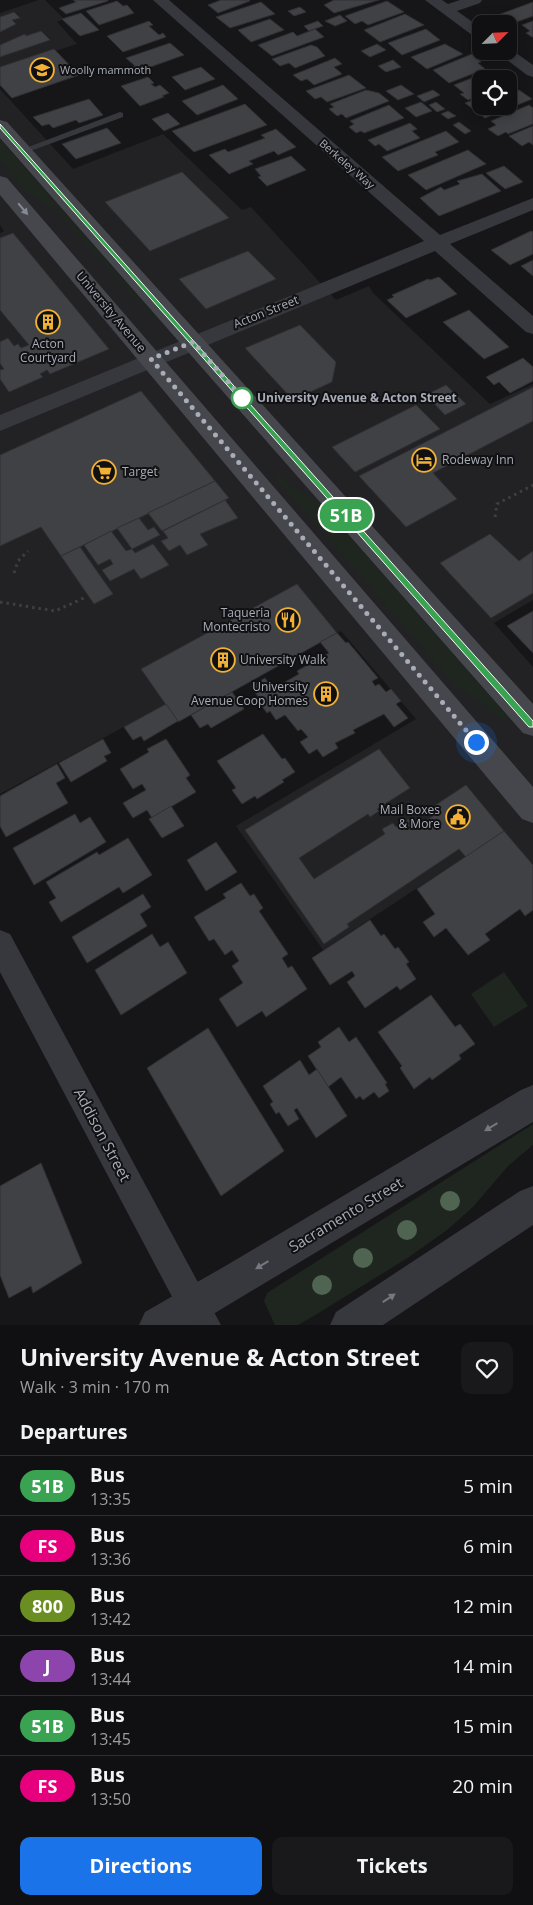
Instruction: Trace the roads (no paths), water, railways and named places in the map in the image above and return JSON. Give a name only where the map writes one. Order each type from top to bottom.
[{"type":"main road","points":[[0,126],[533,724]]},
{"type":"main road","name":"University Avenue","points":[[0,182],[533,809]]},
{"type":"street","name":"Berkeley Way","points":[[160,0],[533,327]]},
{"type":"street","points":[[432,0],[472,29]]},
{"type":"street","points":[[445,10],[475,0]]},
{"type":"street","points":[[516,60],[533,72]]},
{"type":"street","name":"Acton Street","points":[[0,423],[151,359],[533,204]]},
{"type":"street","name":"Addison Street","points":[[0,944],[200,1315]]},
{"type":"street","name":"Sacramento Street","points":[[158,1325],[200,1315],[533,1102]]},
{"type":"street","points":[[349,1325],[533,1204]]},
{"type":"lane","points":[[22,151],[120,115]]},
{"type":"place","name":"Woolly mammoth","points":[[42,70]]},
{"type":"place","name":"Acton Courtyard","points":[[48,322]]},
{"type":"place","name":"University Avenue & Acton Street","points":[[242,398]]},
{"type":"place","name":"Rodeway Inn","points":[[424,460]]},
{"type":"place","name":"Target","points":[[104,472]]},
{"type":"place","name":"Taqueria Montecristo","points":[[288,620]]},
{"type":"place","name":"University Walk","points":[[223,660]]},
{"type":"place","name":"University Avenue Coop Homes","points":[[326,694]]},
{"type":"place","name":"Mail Boxes & More","points":[[458,817]]}]
